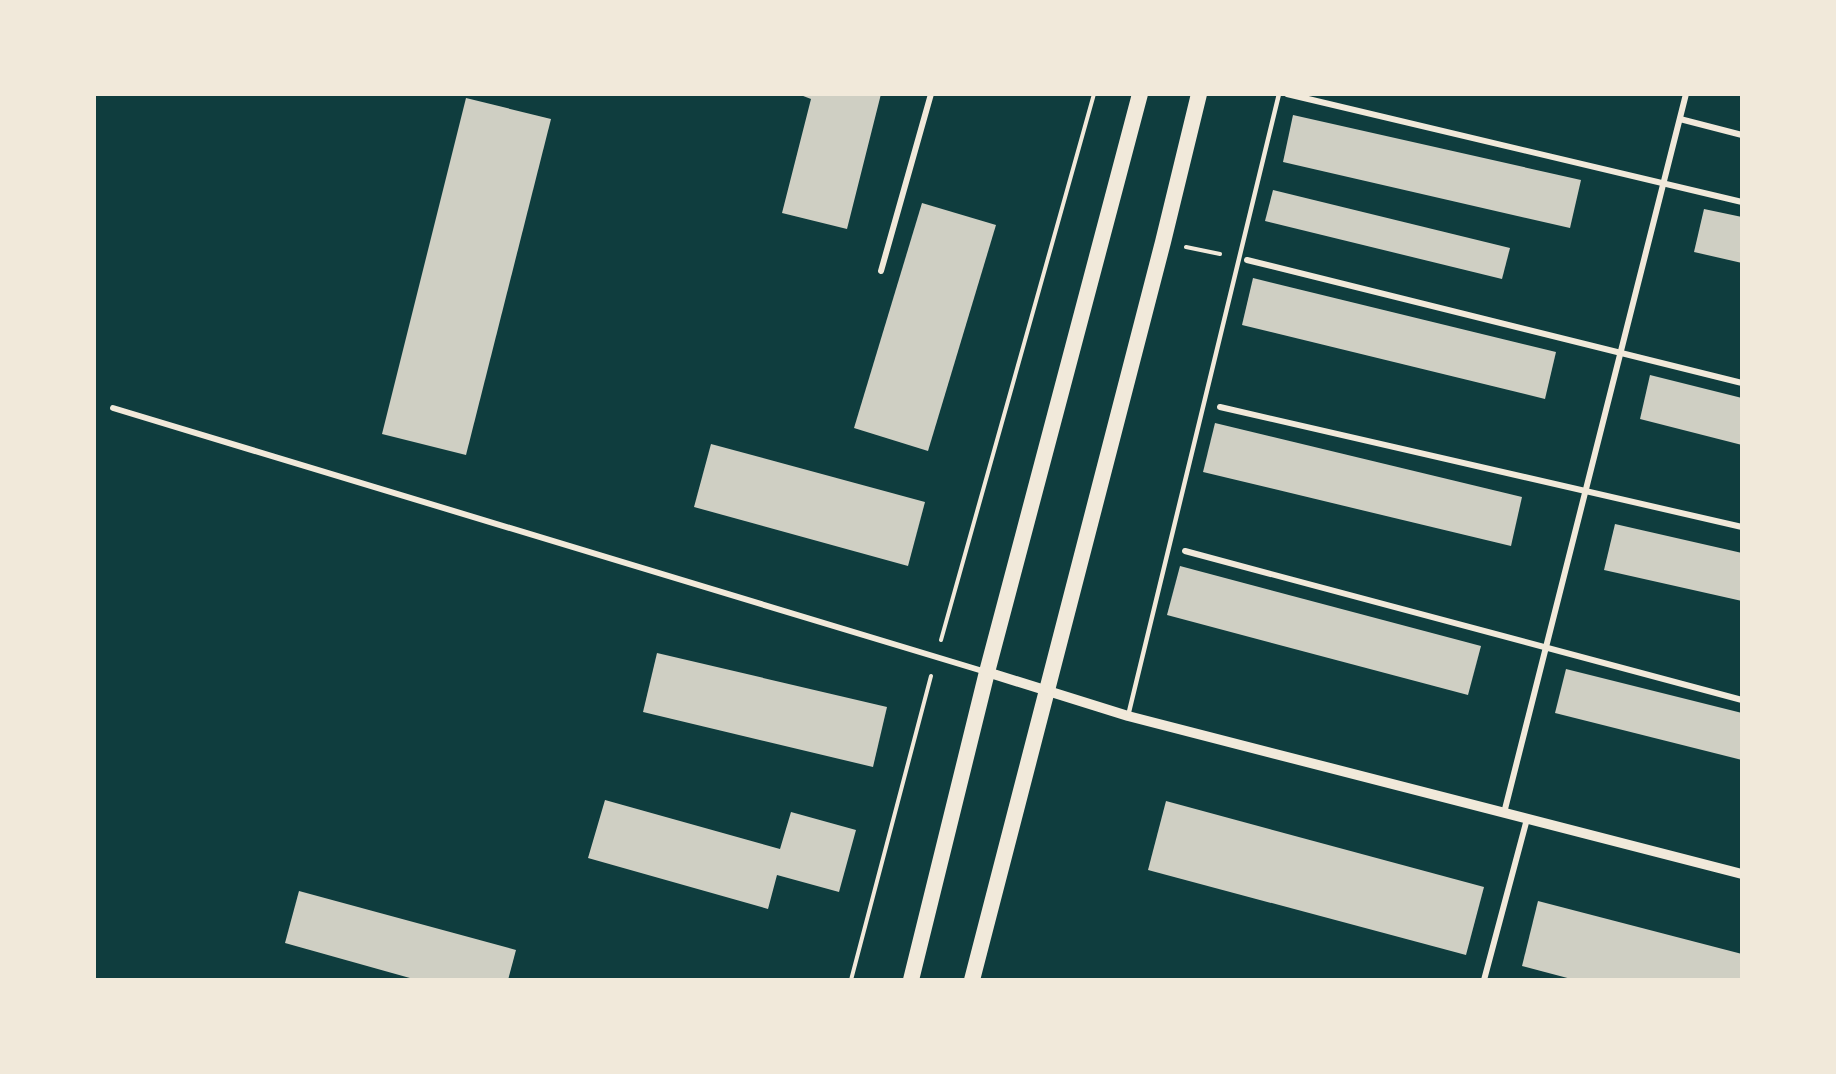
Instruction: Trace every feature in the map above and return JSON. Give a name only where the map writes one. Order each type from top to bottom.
[{"type":"highway","points":[[911,980],[987,672],[1140,94]]},
{"type":"highway","points":[[972,980],[1048,691],[1199,94]]},
{"type":"street","points":[[881,271],[931,94]]},
{"type":"street","points":[[1287,94],[1742,202]]},
{"type":"street","points":[[1503,813],[1686,94]]},
{"type":"street","points":[[1680,119],[1742,135]]},
{"type":"street","points":[[1247,260],[1621,351],[1742,383]]},
{"type":"street","points":[[1220,407],[1742,527]]},
{"type":"street","points":[[113,408],[1128,716],[1742,874]]},
{"type":"street","points":[[1185,551],[1742,700]]},
{"type":"street","points":[[1484,980],[1527,819]]},
{"type":"lane","points":[[1128,716],[1279,94]]},
{"type":"path","points":[[939,649],[1094,94]]},
{"type":"path","points":[[1163,242],[1247,260]]},
{"type":"path","points":[[851,980],[932,672]]},
{"type":"building","points":[[798,94],[881,94],[847,229],[782,213],[811,99]]},
{"type":"building","points":[[466,98],[551,119],[466,455],[382,434]]},
{"type":"building","points":[[1293,115],[1581,180],[1570,228],[1283,162]]},
{"type":"building","points":[[1273,190],[1510,248],[1502,279],[1265,221]]},
{"type":"building","points":[[922,203],[996,225],[928,451],[854,428]]},
{"type":"building","points":[[1704,209],[1742,217],[1742,263],[1694,252]]},
{"type":"building","points":[[1253,278],[1556,352],[1545,399],[1242,325]]},
{"type":"building","points":[[1650,375],[1742,398],[1742,445],[1640,419]]},
{"type":"building","points":[[1215,423],[1522,497],[1511,546],[1203,472]]},
{"type":"building","points":[[711,444],[925,502],[908,566],[694,507]]},
{"type":"building","points":[[1615,524],[1742,553],[1742,601],[1604,570]]},
{"type":"building","points":[[1180,566],[1481,646],[1468,695],[1167,615]]},
{"type":"building","points":[[657,653],[887,707],[873,767],[643,712]]},
{"type":"building","points":[[1566,669],[1742,713],[1742,760],[1555,713]]},
{"type":"building","points":[[605,800],[780,849],[791,812],[856,830],[839,892],[777,875],[768,909],[588,858]]},
{"type":"building","points":[[1166,801],[1484,887],[1466,955],[1148,870]]},
{"type":"building","points":[[299,891],[516,950],[508,980],[417,980],[285,943]]},
{"type":"building","points":[[1538,901],[1742,954],[1742,980],[1575,980],[1522,966]]}]
